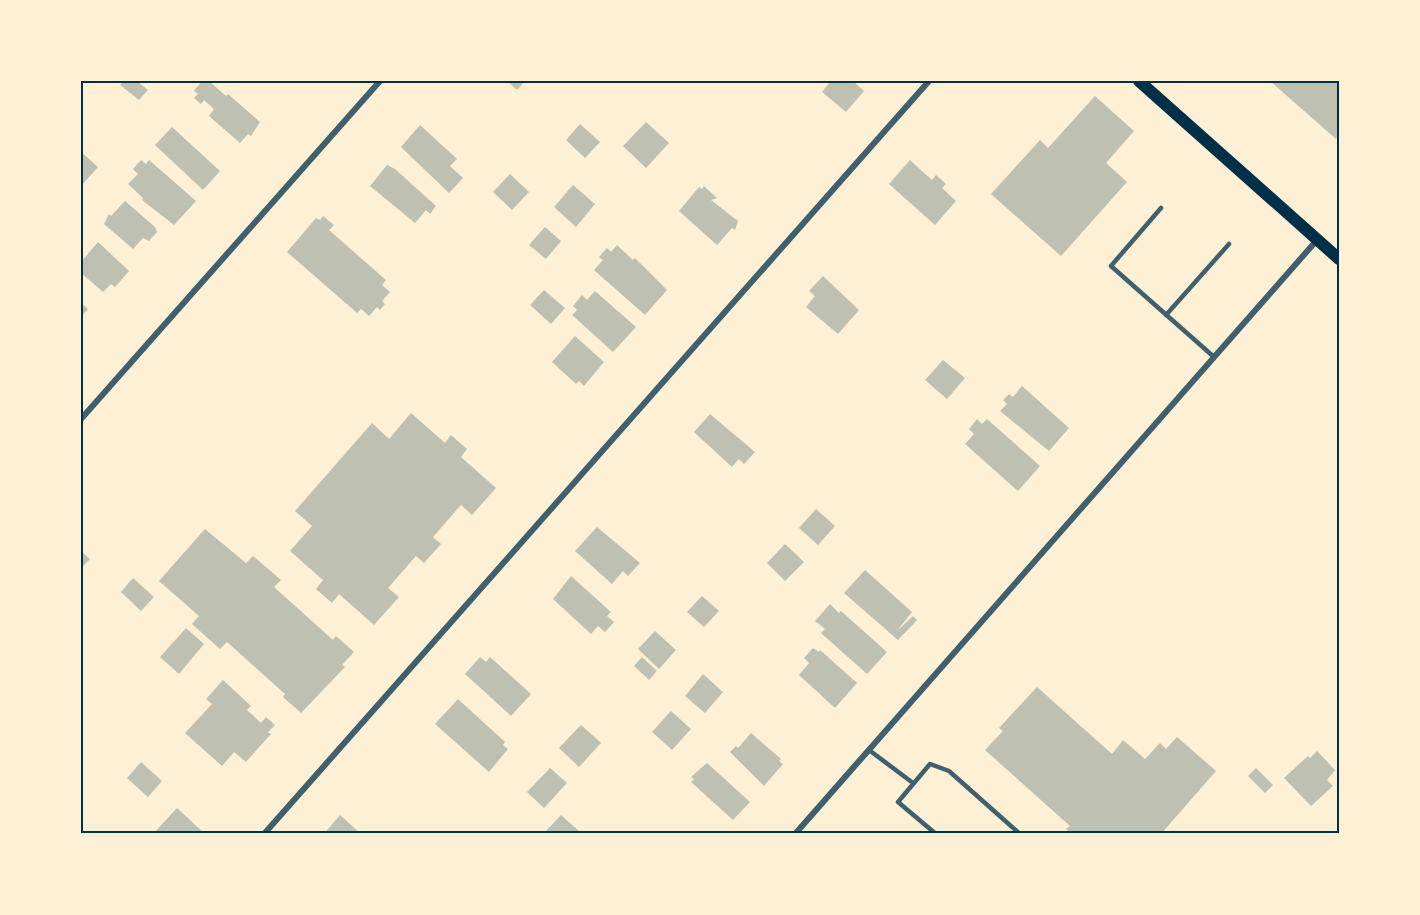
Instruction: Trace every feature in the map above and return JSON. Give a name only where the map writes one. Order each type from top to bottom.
[{"type":"main road","points":[[1139,81],[1339,259]]},
{"type":"street","points":[[81,418],[380,81]]},
{"type":"street","points":[[264,834],[929,81]]},
{"type":"street","points":[[795,834],[1317,240]]},
{"type":"lane","points":[[1161,208],[1111,266],[1214,357]]},
{"type":"lane","points":[[1166,315],[1229,244]]},
{"type":"lane","points":[[869,750],[913,783]]},
{"type":"lane","points":[[936,834],[898,802],[930,764],[949,771],[1020,834]]},
{"type":"building","points":[[124,81],[137,81],[148,90],[139,100],[120,85]]},
{"type":"building","points":[[202,81],[209,81],[226,96],[228,94],[260,122],[251,136],[248,134],[240,143],[209,116],[214,109],[204,100],[201,104],[194,98],[198,94],[194,91]]},
{"type":"building","points":[[507,81],[525,81],[517,90]]},
{"type":"building","points":[[831,81],[853,81],[864,91],[846,112],[822,92]]},
{"type":"building","points":[[1270,81],[1339,81],[1339,135],[1336,139]]},
{"type":"building","points":[[1095,96],[1134,131],[1106,163],[1127,182],[1061,256],[991,194],[1040,140],[1048,148]]},
{"type":"building","points":[[646,122],[669,143],[646,168],[623,146]]},
{"type":"building","points":[[580,124],[600,142],[585,158],[566,140]]},
{"type":"building","points":[[420,125],[457,159],[450,166],[463,178],[449,193],[401,147]]},
{"type":"building","points":[[172,127],[220,171],[203,190],[155,145]]},
{"type":"building","points":[[81,152],[98,167],[81,186]]},
{"type":"building","points":[[141,160],[146,164],[149,160],[196,201],[174,225],[142,200],[143,198],[128,184],[138,174],[133,169]]},
{"type":"building","points":[[910,160],[932,180],[936,175],[946,184],[942,188],[956,201],[935,225],[889,184]]},
{"type":"building","points":[[387,165],[395,169],[436,206],[430,214],[426,210],[415,223],[370,186]]},
{"type":"building","points":[[510,174],[529,192],[512,210],[493,192]]},
{"type":"building","points":[[573,185],[595,204],[576,227],[554,207]]},
{"type":"building","points":[[704,186],[717,198],[711,200],[738,221],[735,230],[732,228],[717,245],[679,211],[699,187],[702,189]]},
{"type":"building","points":[[125,201],[155,227],[157,232],[149,241],[143,238],[133,249],[104,224],[109,214],[111,216]]},
{"type":"building","points":[[323,216],[334,225],[329,230],[386,280],[382,285],[390,292],[382,301],[385,304],[380,310],[377,307],[369,316],[361,309],[357,313],[287,252],[316,218],[320,220]]},
{"type":"building","points":[[545,227],[561,241],[546,259],[529,245]]},
{"type":"building","points":[[98,242],[129,271],[115,287],[111,284],[103,292],[81,273],[81,262]]},
{"type":"building","points":[[617,245],[633,260],[635,258],[667,290],[645,315],[594,270],[603,260],[599,257],[607,248],[611,252]]},
{"type":"building","points":[[823,276],[859,310],[838,334],[806,307],[815,296],[809,291]]},
{"type":"building","points":[[544,290],[565,308],[551,324],[530,305]]},
{"type":"building","points":[[595,291],[636,327],[613,352],[572,315],[577,310],[573,306],[582,295],[587,300]]},
{"type":"building","points":[[81,303],[88,309],[81,317]]},
{"type":"building","points":[[575,336],[604,362],[584,386],[579,381],[576,384],[552,362]]},
{"type":"building","points":[[943,360],[965,378],[947,399],[925,380]]},
{"type":"building","points":[[1022,386],[1069,428],[1049,451],[1000,411],[1007,404],[1003,400],[1009,394],[1013,397]]},
{"type":"building","points":[[411,413],[445,443],[451,435],[467,449],[461,457],[496,488],[472,515],[461,505],[433,537],[441,544],[424,563],[416,556],[388,588],[399,597],[374,625],[339,594],[332,603],[316,589],[323,580],[290,551],[312,526],[295,511],[372,423],[389,439]]},
{"type":"building","points":[[710,414],[755,452],[744,464],[739,459],[732,467],[694,432]]},
{"type":"building","points":[[977,419],[982,424],[987,419],[1040,466],[1018,491],[965,444],[974,434],[969,429]]},
{"type":"building","points":[[816,509],[835,526],[818,545],[799,528]]},
{"type":"building","points":[[597,527],[640,563],[628,576],[623,571],[612,584],[575,551]]},
{"type":"building","points":[[205,529],[246,563],[253,556],[281,580],[274,587],[333,640],[336,636],[354,652],[342,665],[345,667],[301,713],[283,697],[285,694],[227,642],[220,649],[192,624],[199,616],[159,581]]},
{"type":"building","points":[[785,544],[804,562],[785,581],[767,563]]},
{"type":"building","points":[[81,551],[90,559],[81,568]]},
{"type":"building","points":[[865,570],[912,612],[897,631],[913,616],[917,620],[898,640],[844,593]]},
{"type":"building","points":[[571,576],[611,612],[607,616],[614,622],[605,632],[598,626],[591,634],[553,599]]},
{"type":"building","points":[[133,578],[154,597],[141,611],[121,592]]},
{"type":"building","points":[[702,596],[719,611],[704,627],[687,612]]},
{"type":"building","points":[[830,604],[887,652],[867,674],[821,633],[825,629],[815,621]]},
{"type":"building","points":[[186,628],[204,644],[179,674],[160,657]]},
{"type":"building","points":[[655,631],[676,650],[659,669],[638,649]]},
{"type":"building","points":[[813,648],[819,652],[820,650],[857,683],[835,708],[799,675],[809,663],[804,658]]},
{"type":"building","points":[[480,657],[486,662],[490,657],[531,694],[511,716],[465,674]]},
{"type":"building","points":[[642,657],[657,671],[649,680],[634,666]]},
{"type":"building","points":[[703,674],[723,692],[705,713],[685,696]]},
{"type":"building","points":[[223,680],[251,706],[247,710],[261,723],[266,717],[275,725],[268,732],[271,734],[246,762],[234,752],[222,766],[185,733],[212,704],[206,699]]},
{"type":"building","points":[[1037,687],[1112,754],[1123,740],[1145,759],[1160,743],[1166,749],[1177,737],[1216,771],[1161,834],[1071,834],[1066,829],[1070,826],[985,750],[1003,731],[999,728]]},
{"type":"building","points":[[458,699],[505,742],[503,745],[508,749],[489,772],[435,724]]},
{"type":"building","points":[[671,711],[691,729],[672,750],[652,732]]},
{"type":"building","points":[[581,725],[601,743],[579,767],[559,748]]},
{"type":"building","points":[[751,733],[781,759],[779,761],[783,764],[764,786],[730,752],[736,746],[738,748]]},
{"type":"building","points":[[1317,751],[1335,770],[1327,780],[1333,786],[1311,806],[1284,778],[1308,756],[1310,758]]},
{"type":"building","points":[[141,762],[162,781],[148,797],[127,778]]},
{"type":"building","points":[[707,763],[750,802],[733,820],[691,782],[694,779],[691,777]]},
{"type":"building","points":[[550,768],[567,783],[544,808],[527,792]]},
{"type":"building","points":[[1256,768],[1273,785],[1265,793],[1248,776]]},
{"type":"building","points":[[177,808],[205,834],[153,834]]},
{"type":"building","points":[[340,815],[361,834],[324,834]]},
{"type":"building","points":[[561,815],[580,832],[543,834]]}]
